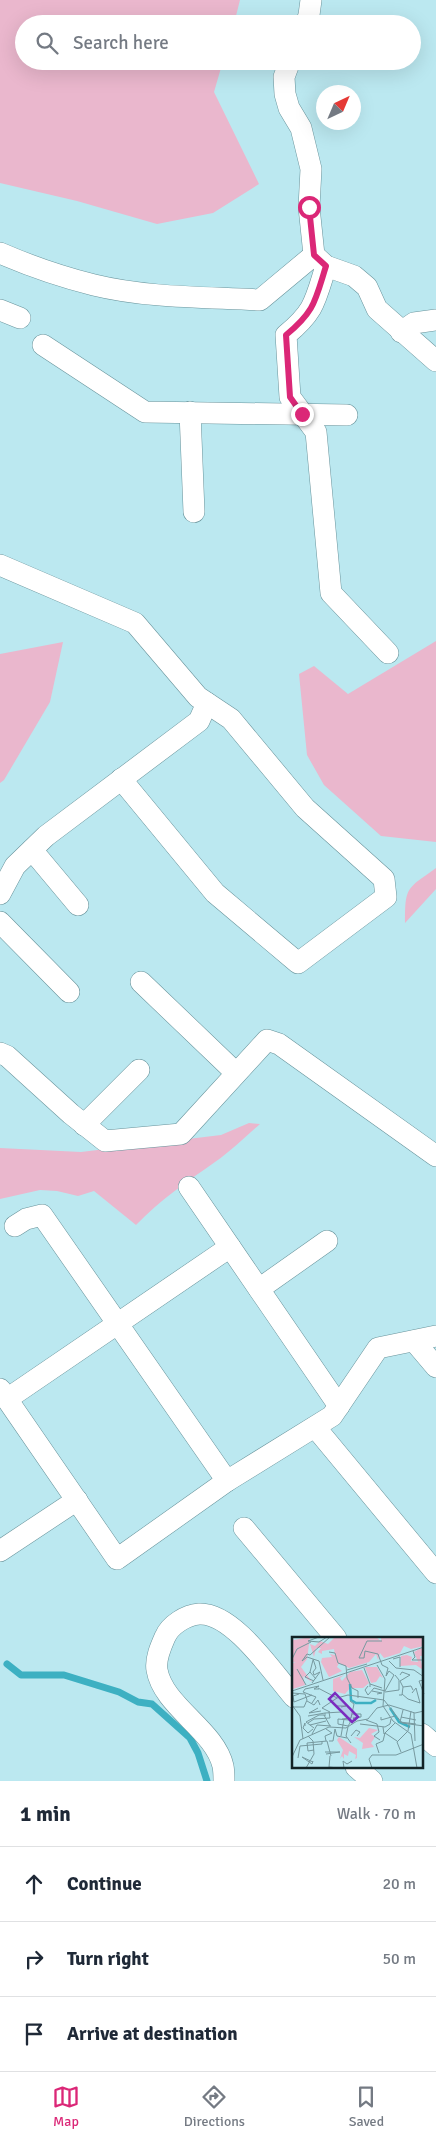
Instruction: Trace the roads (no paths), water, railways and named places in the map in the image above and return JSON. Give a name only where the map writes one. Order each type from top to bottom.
[{"type":"street","points":[[309,15],[311,0]]},
{"type":"street","points":[[287,70],[284,77],[285,94],[289,108],[301,128],[311,169],[309,207],[320,261],[313,308],[303,321],[286,335],[290,397],[316,432],[331,593],[388,653]]},
{"type":"street","points":[[0,253],[20,262],[94,285],[143,293],[260,300],[320,261]]},
{"type":"street","points":[[320,261],[354,276],[367,287],[377,310],[436,361]]},
{"type":"street","points":[[0,310],[20,318]]},
{"type":"street","points":[[401,332],[414,322],[436,320]]},
{"type":"street","points":[[43,345],[145,412],[347,415]]},
{"type":"street","points":[[190,412],[194,512]]},
{"type":"street","points":[[0,565],[135,623],[198,697],[231,719],[305,808],[384,879],[386,897],[298,963],[215,893],[121,779]]},
{"type":"street","points":[[0,894],[15,866],[46,836],[199,721],[207,703]]},
{"type":"street","points":[[32,850],[78,905]]},
{"type":"street","points":[[0,922],[69,992]]},
{"type":"street","points":[[141,982],[236,1073]]},
{"type":"street","points":[[0,1053],[7,1056],[84,1125],[105,1141],[181,1134],[268,1040],[279,1044],[436,1156]]},
{"type":"street","points":[[84,1125],[139,1070]]},
{"type":"street","points":[[189,1187],[339,1406]]},
{"type":"street","points":[[15,1226],[26,1218],[42,1215],[227,1481]]},
{"type":"street","points":[[259,1289],[327,1241]]},
{"type":"street","points":[[230,1247],[117,1323],[3,1394],[117,1559],[227,1481],[332,1416],[378,1348],[436,1336]]},
{"type":"street","points":[[414,1340],[436,1367]]},
{"type":"street","points":[[314,1427],[436,1574]]},
{"type":"street","points":[[0,1551],[77,1500]]},
{"type":"street","points":[[244,1528],[335,1637]]},
{"type":"street","points":[[224,1781],[223,1764],[210,1741],[162,1688],[156,1668],[159,1651],[167,1632],[180,1621],[198,1614],[224,1621],[238,1631],[292,1695]]},
{"type":"street","points":[[424,1736],[436,1746]]},
{"type":"street","points":[[357,1768],[372,1781]]},
{"type":"waterway","points":[[7,1664],[21,1675],[64,1675],[119,1692],[138,1702],[152,1704],[190,1738],[198,1753],[207,1781]]}]
